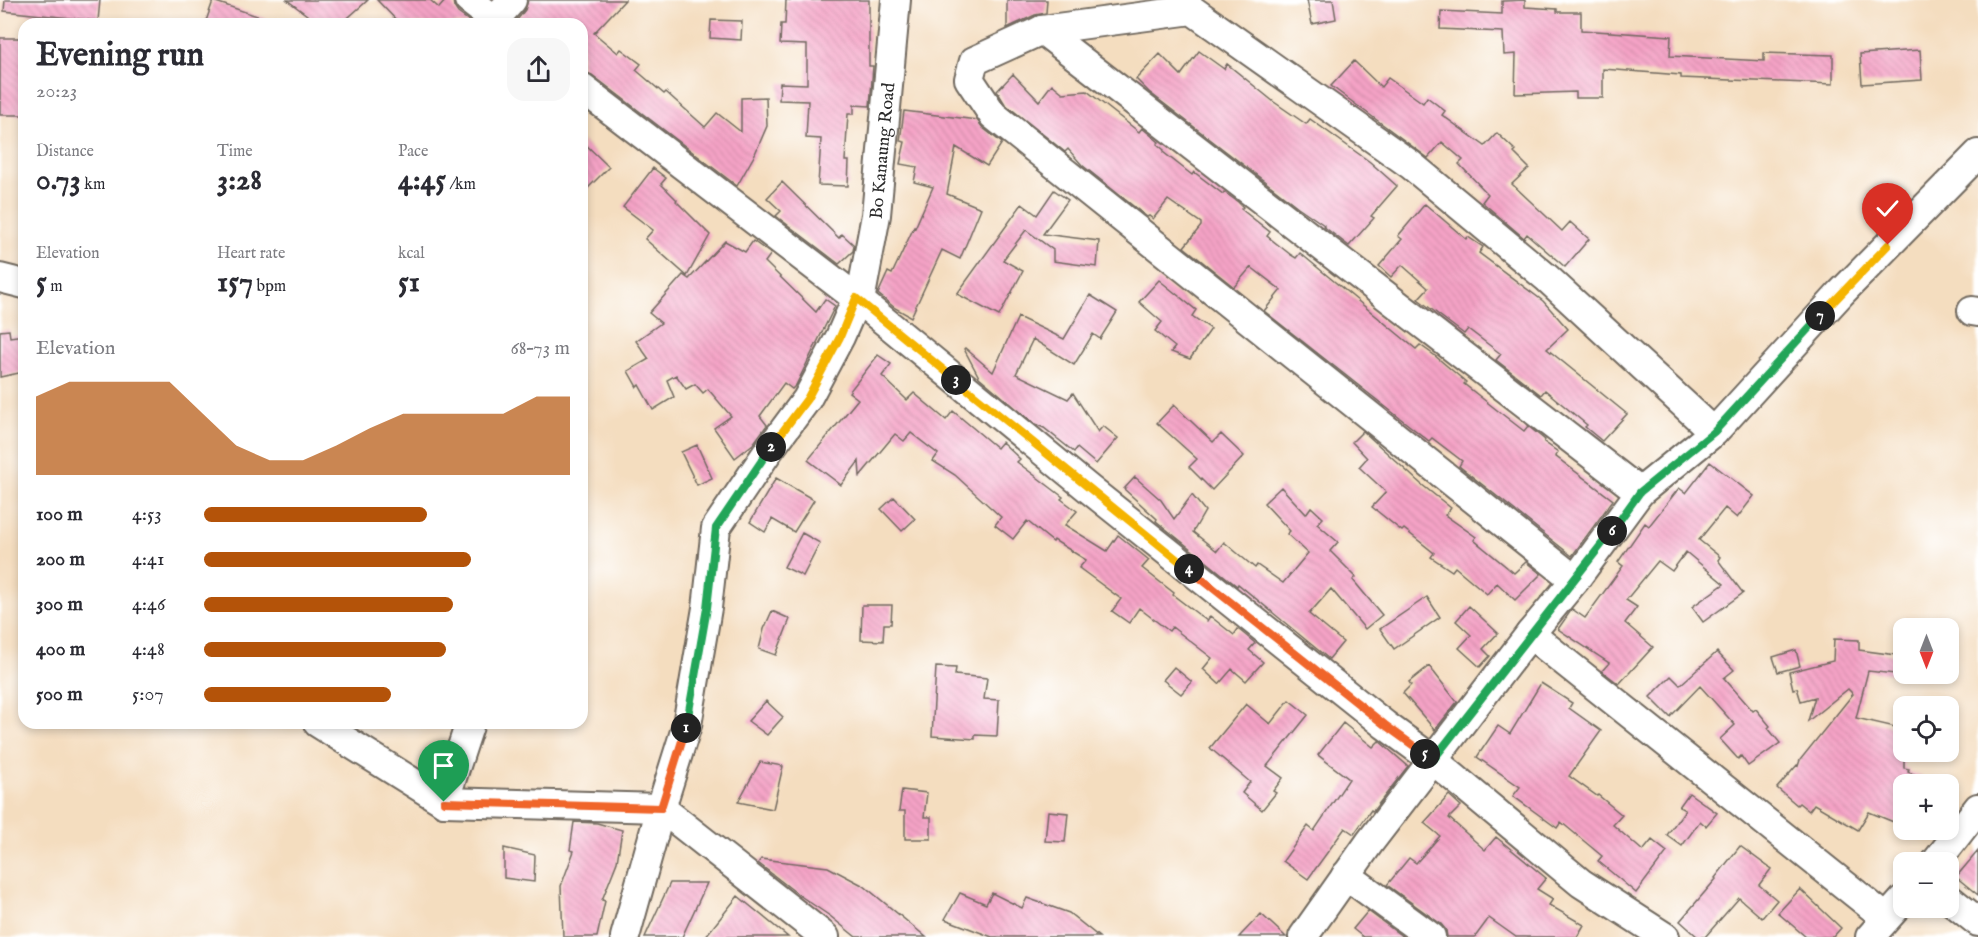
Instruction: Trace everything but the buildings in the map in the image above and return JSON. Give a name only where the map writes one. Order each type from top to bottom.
[{"type":"street","points":[[469,0],[500,17]]},
{"type":"street","name":"Bo Kanaung Road","points":[[625,937],[687,725],[707,608],[716,528],[807,399],[858,300],[876,215],[896,0]]},
{"type":"street","points":[[1575,580],[993,115],[969,79],[974,61],[1042,30],[1192,10],[1411,165],[1547,278],[1714,432]]},
{"type":"street","points":[[1042,30],[1640,492]]},
{"type":"street","points":[[588,93],[858,300],[1117,512],[1385,725],[1433,760],[1581,883],[1665,937]]},
{"type":"street","points":[[1303,937],[1346,875],[1433,760],[1530,634],[1575,580],[1640,492],[1714,432],[1849,285],[1978,154]]},
{"type":"street","points":[[0,278],[18,282]]},
{"type":"street","points":[[1530,634],[1887,918]]},
{"type":"street","points":[[328,729],[444,802],[661,808],[825,937]]},
{"type":"street","points":[[444,802],[468,729]]},
{"type":"street","points":[[1944,852],[1978,808]]},
{"type":"street","points":[[1346,875],[1431,937]]},
{"type":"street","points":[[1959,907],[1978,922]]},
{"type":"route","points":[[444,802],[661,808],[687,725],[707,608],[716,528],[807,399],[840,337],[856,298],[1089,489],[1385,725],[1433,760],[1530,634],[1575,580],[1640,492],[1714,432],[1888,245]]}]
